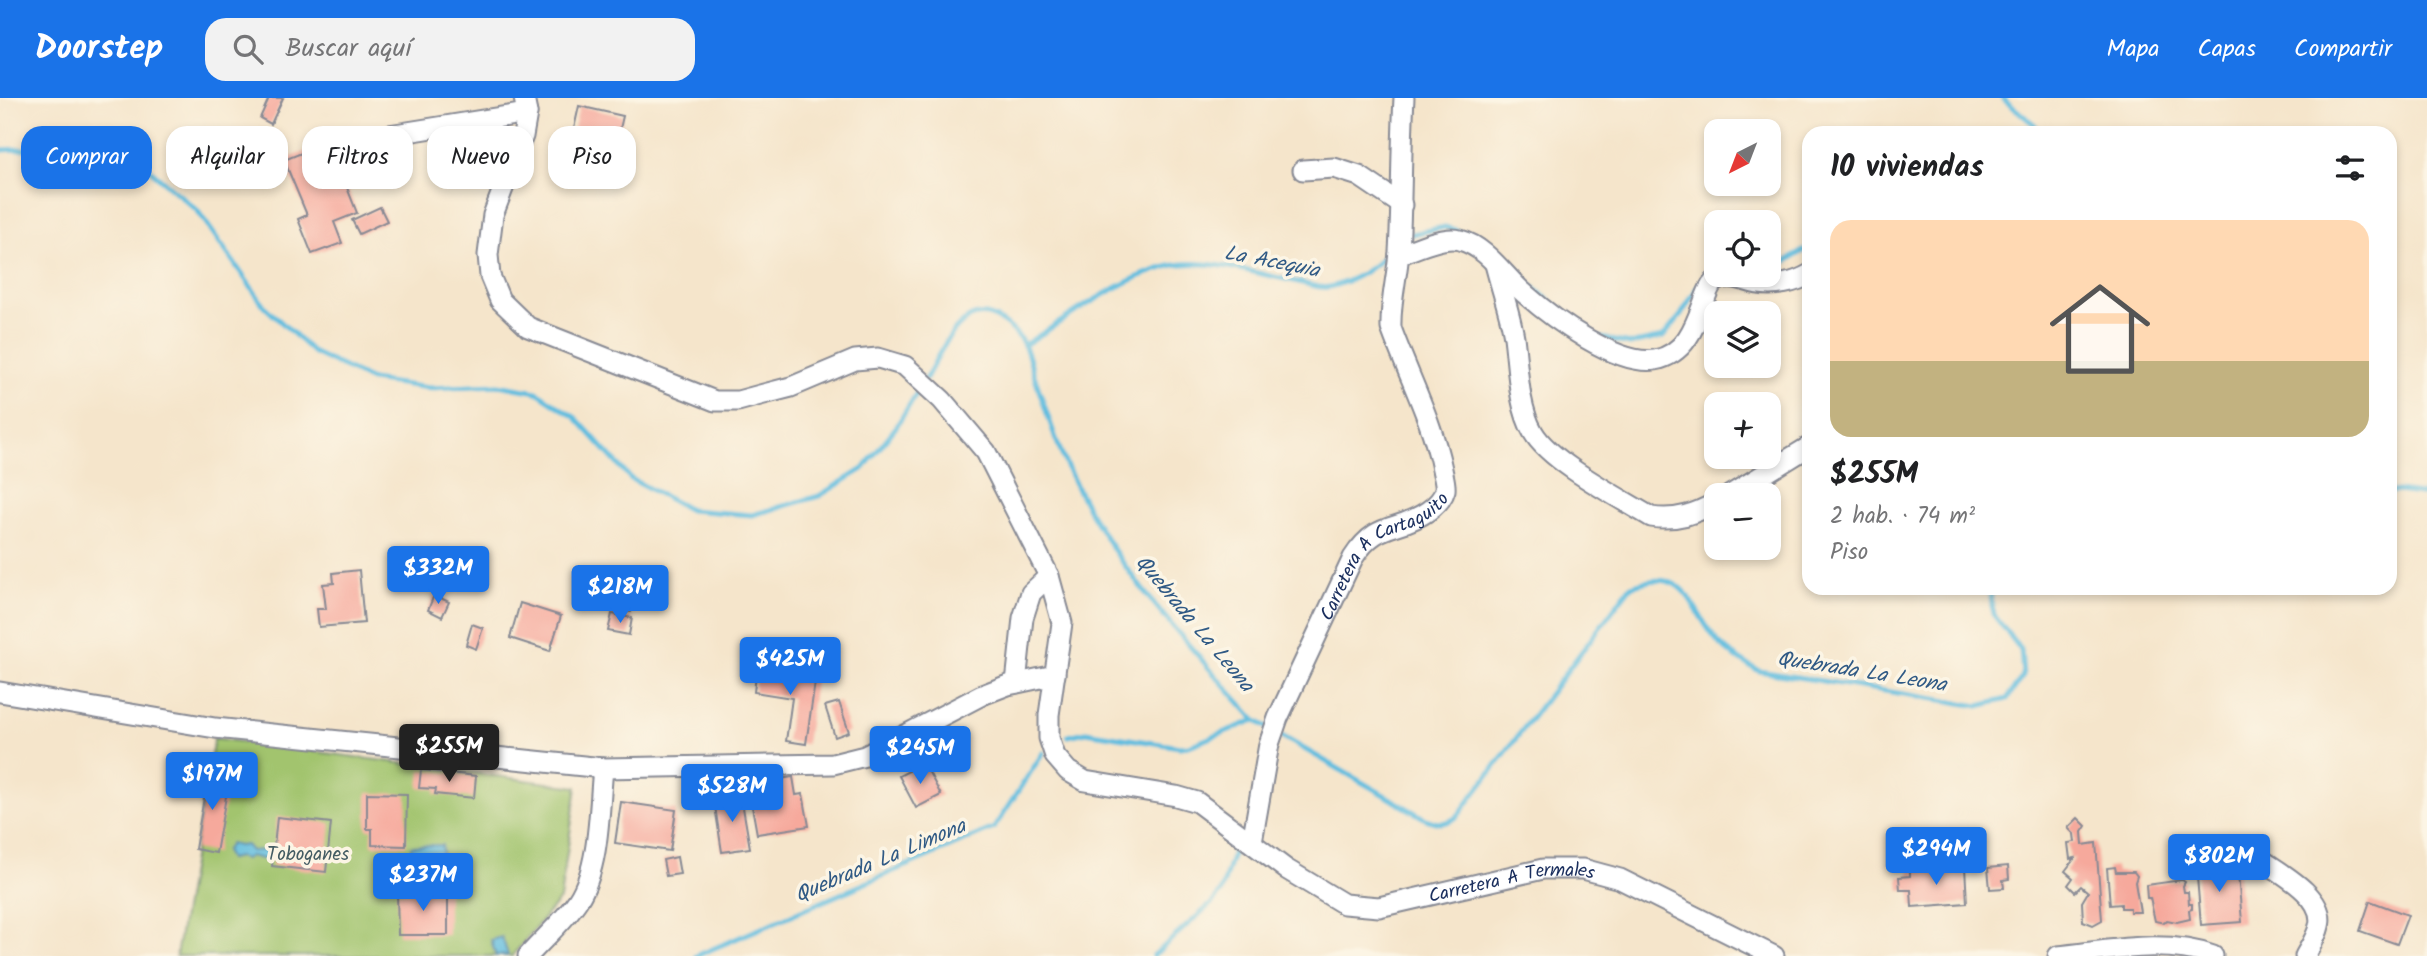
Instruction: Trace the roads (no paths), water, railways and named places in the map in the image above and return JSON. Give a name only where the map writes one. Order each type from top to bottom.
[{"type":"street","name":"Carretera A Cartaguito","points":[[1252,842],[1269,744],[1278,718],[1353,558],[1363,543],[1380,530],[1414,519],[1429,510],[1440,500],[1445,490],[1437,444],[1391,328],[1402,205],[1404,98]]},
{"type":"street","points":[[413,129],[525,106]]},
{"type":"street","name":"Carretera A Termales","points":[[525,106],[523,136],[493,215],[488,255],[491,276],[500,300],[528,327],[715,401],[738,401],[790,387],[855,360],[878,358],[905,366],[942,400],[986,452],[1049,576],[1062,623],[1049,715],[1049,737],[1055,756],[1068,771],[1085,781],[1197,802],[1312,887],[1344,904],[1379,907],[1543,869],[1583,869],[1620,879],[1774,956]]},
{"type":"street","points":[[1303,170],[1334,168],[1359,176],[1402,205]]},
{"type":"street","points":[[1399,255],[1427,244],[1458,239],[1474,247],[1524,294],[1578,334],[1621,356],[1654,360],[1675,351],[1693,331],[1710,286],[1718,280],[1736,278],[1760,284],[1782,284],[1802,277]]},
{"type":"street","points":[[1494,263],[1513,335],[1521,393],[1532,431],[1540,441],[1563,461],[1650,517],[1685,517],[1704,508]]},
{"type":"street","points":[[1750,483],[1802,451]]},
{"type":"street","points":[[1016,683],[1023,618],[1031,593],[1049,576]]},
{"type":"street","points":[[0,692],[215,728],[603,768],[834,764],[865,756],[982,695],[1016,683],[1055,675]]},
{"type":"street","points":[[528,956],[578,900],[587,882],[593,861],[603,768]]},
{"type":"street","points":[[2256,856],[2309,893],[2319,909],[2320,925],[2305,956]]},
{"type":"street","points":[[2058,956],[2165,946],[2195,949],[2213,956]]},
{"type":"water","points":[[230,844],[246,845],[251,851],[267,850],[266,860],[250,856],[245,859],[229,859],[225,851]]},
{"type":"water","points":[[442,845],[443,866],[412,867],[411,846]]},
{"type":"water","points":[[502,937],[508,955],[496,956],[491,940]]},
{"type":"waterway","name":"La Acequia","points":[[2002,98],[2035,126]]},
{"type":"waterway","name":"Quebrada La Leona","points":[[0,150],[85,146],[142,163],[197,210],[265,307],[314,353],[371,380],[429,388],[498,385],[537,392],[576,418],[631,479],[690,510],[752,515],[819,496],[863,469],[896,427],[921,386]]},
{"type":"waterway","name":"La Acequia","points":[[1412,234],[1445,227],[1458,231]]},
{"type":"waterway","name":"La Acequia","points":[[1468,233],[1489,243],[1516,272]]},
{"type":"waterway","name":"La Acequia","points":[[1024,345],[1113,289],[1170,266],[1217,265],[1325,287],[1347,281],[1364,272],[1392,248]]},
{"type":"waterway","name":"La Acequia","points":[[1781,264],[1802,252]]},
{"type":"waterway","name":"La Acequia","points":[[1523,279],[1564,313]]},
{"type":"waterway","name":"La Acequia","points":[[1601,338],[1630,344],[1663,337],[1704,281]]},
{"type":"waterway","name":"Quebrada La Leona","points":[[926,378],[944,345],[970,317],[981,314],[993,317],[1015,332],[1027,352],[1062,455],[1099,528],[1122,562],[1174,627],[1255,720],[1270,729]]},
{"type":"waterway","name":"Quebrada La Leona","points":[[2397,491],[2427,495]]},
{"type":"waterway","name":"Quebrada La Leona","points":[[1278,734],[1426,819],[1445,822],[1457,817],[1631,586],[1651,581],[1666,581],[1677,586],[1686,594],[1719,643],[1759,671],[1979,706],[2007,699],[2023,676],[2021,650],[1993,614],[1991,595]]},
{"type":"waterway","name":"Quebrada La Limona","points":[[1068,736],[1086,732],[1180,747],[1189,746],[1255,720]]},
{"type":"waterway","name":"Quebrada La Limona","points":[[696,956],[994,828],[1043,753]]},
{"type":"waterway","points":[[1153,956],[1221,892],[1236,844]]},
{"type":"park label","name":"Toboganes","points":[[308,853]]}]
